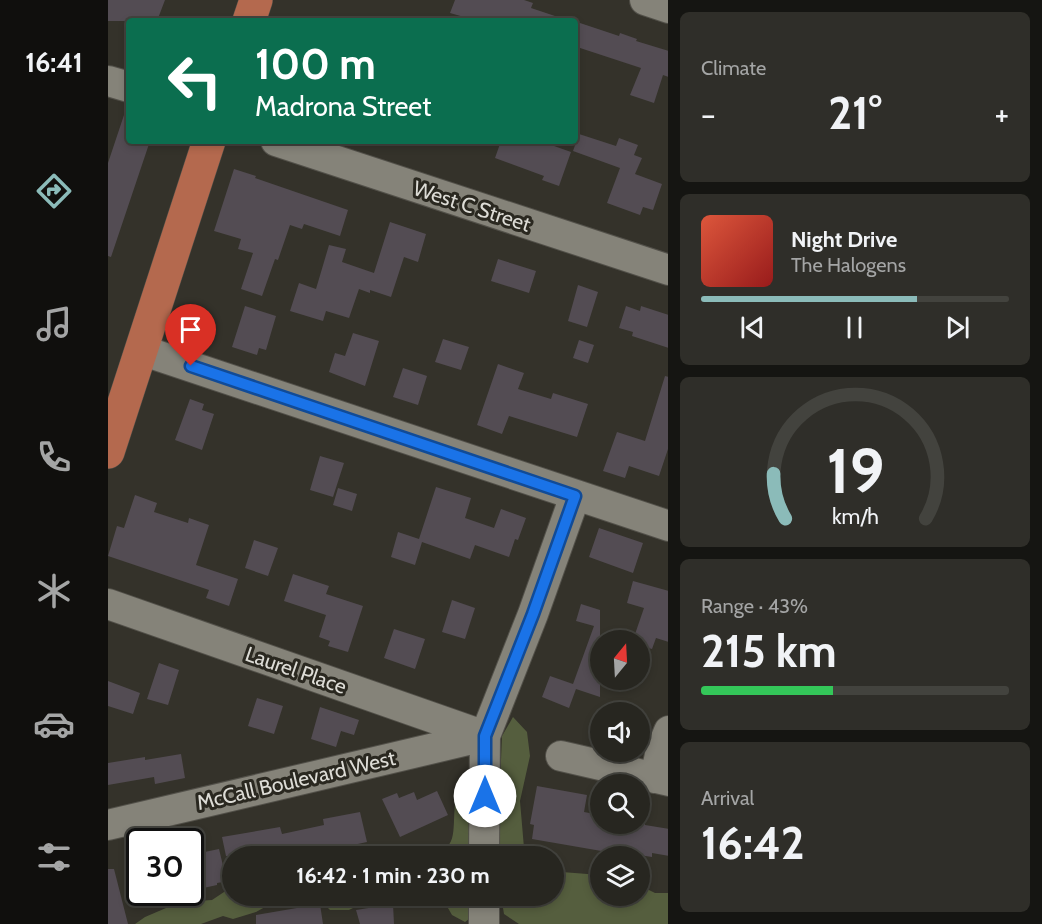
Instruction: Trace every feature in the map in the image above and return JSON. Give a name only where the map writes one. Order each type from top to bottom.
[{"type":"main road","points":[[250,18],[256,0]]},
{"type":"main road","points":[[108,452],[207,144]]},
{"type":"street","points":[[645,0],[668,8]]},
{"type":"street","points":[[108,81],[126,86]]},
{"type":"street","name":"West C Street","points":[[285,144],[668,270]]},
{"type":"street","points":[[141,350],[668,526]]},
{"type":"street","points":[[484,846],[485,736],[533,614],[575,496]]},
{"type":"street","name":"Laurel Place","points":[[108,604],[485,736]]},
{"type":"street","points":[[561,756],[662,779],[661,750],[668,733]]},
{"type":"street","name":"McCall Boulevard West","points":[[108,825],[485,736]]},
{"type":"street","points":[[484,906],[484,924]]},
{"type":"green space","points":[[513,717],[527,732],[530,756],[520,801],[524,846],[497,846],[502,736]]},
{"type":"green space","points":[[470,777],[480,784],[476,846],[448,846],[453,833],[458,780]]},
{"type":"green space","points":[[564,872],[590,874],[590,906],[650,906],[650,890],[668,893],[668,924],[519,924],[504,914],[503,906],[564,906]]},
{"type":"green space","points":[[222,893],[222,906],[271,906],[233,919],[223,916],[201,924],[135,924],[171,906],[204,906],[204,900],[212,900]]},
{"type":"green space","points":[[326,906],[357,906],[349,910],[330,910]]},
{"type":"green space","points":[[447,906],[473,906],[473,916],[465,922],[452,915]]},
{"type":"building","points":[[108,0],[165,0],[158,18],[126,18],[126,21],[108,21]]},
{"type":"building","points":[[455,0],[524,0],[533,3],[531,8],[561,18],[464,18],[450,13]]},
{"type":"building","points":[[578,22],[619,36],[620,33],[637,39],[636,41],[668,51],[668,77],[663,75],[654,103],[630,95],[641,68],[578,47]]},
{"type":"building","points":[[126,109],[126,144],[149,144],[111,257],[108,256],[108,163]]},
{"type":"building","points":[[579,134],[616,146],[619,138],[638,145],[634,155],[642,158],[635,174],[662,184],[653,210],[643,207],[640,215],[607,203],[620,168],[573,151],[575,144],[578,144]]},
{"type":"building","points":[[500,144],[548,144],[571,152],[559,186],[542,180],[544,176],[495,158]]},
{"type":"building","points":[[234,169],[348,210],[340,236],[304,224],[302,229],[290,225],[262,296],[241,289],[253,253],[238,249],[241,239],[214,231]]},
{"type":"building","points":[[390,222],[426,234],[418,262],[404,257],[391,297],[359,289],[349,318],[326,311],[323,321],[290,311],[299,283],[316,289],[329,245],[346,249],[342,262],[374,273]]},
{"type":"building","points":[[498,259],[536,271],[529,293],[491,281]]},
{"type":"building","points":[[578,285],[598,292],[587,327],[568,321]]},
{"type":"building","points":[[245,306],[276,316],[266,350],[259,348],[257,355],[232,347]]},
{"type":"building","points":[[626,306],[640,311],[641,306],[668,315],[668,348],[632,336],[633,332],[619,328]]},
{"type":"building","points":[[353,333],[379,341],[365,386],[329,372],[335,353],[345,356]]},
{"type":"building","points":[[443,339],[469,347],[461,370],[435,362]]},
{"type":"building","points":[[579,340],[594,345],[588,363],[573,358]]},
{"type":"building","points":[[498,364],[524,373],[518,389],[551,399],[553,393],[588,404],[577,437],[509,416],[502,434],[477,425]]},
{"type":"building","points":[[403,368],[427,376],[418,405],[393,397]]},
{"type":"building","points":[[665,376],[668,377],[668,449],[659,476],[629,466],[625,478],[603,471],[617,432],[645,441]]},
{"type":"building","points":[[190,399],[204,404],[202,410],[214,414],[202,450],[175,440]]},
{"type":"building","points":[[320,456],[344,463],[333,497],[310,490]]},
{"type":"building","points":[[436,487],[471,498],[465,518],[494,528],[501,509],[526,518],[509,557],[475,545],[470,559],[422,542],[415,565],[391,557],[398,532],[419,539]]},
{"type":"building","points":[[338,488],[357,494],[352,511],[333,505]]},
{"type":"building","points":[[135,495],[157,503],[154,512],[188,523],[189,518],[209,525],[196,565],[238,579],[229,606],[206,598],[209,590],[108,556],[117,526],[124,528]]},
{"type":"building","points":[[599,528],[643,543],[633,573],[589,557]]},
{"type":"building","points":[[254,540],[278,548],[268,576],[245,568]]},
{"type":"building","points":[[293,574],[329,586],[326,594],[363,606],[348,652],[328,646],[330,641],[319,637],[326,615],[284,601]]},
{"type":"building","points":[[633,581],[668,591],[668,642],[656,638],[652,649],[650,648],[650,630],[636,630],[644,608],[627,603]]},
{"type":"building","points":[[452,600],[475,608],[465,639],[442,632]]},
{"type":"building","points":[[581,604],[600,610],[600,630],[593,630],[594,626],[576,621]]},
{"type":"building","points":[[394,629],[425,639],[415,669],[384,658]]},
{"type":"building","points":[[590,637],[590,690],[600,690],[600,697],[576,689],[569,708],[542,697],[550,676],[573,684]]},
{"type":"building","points":[[159,663],[179,670],[168,705],[147,699]]},
{"type":"building","points":[[108,681],[140,693],[133,714],[108,706]]},
{"type":"building","points":[[257,698],[283,706],[274,734],[248,726]]},
{"type":"building","points":[[320,707],[359,720],[354,735],[341,731],[336,747],[311,739]]},
{"type":"building","points":[[181,754],[185,778],[155,784],[154,777],[108,785],[108,763]]},
{"type":"building","points":[[537,786],[587,795],[584,812],[590,813],[590,834],[650,834],[650,826],[668,829],[668,856],[652,853],[652,857],[650,857],[650,846],[590,846],[590,849],[532,839],[534,825],[530,824]]},
{"type":"building","points":[[437,791],[448,815],[400,837],[382,799],[397,793],[399,798],[414,792],[417,800]]},
{"type":"building","points":[[360,812],[367,842],[348,846],[224,846],[222,837],[280,827],[282,834],[324,825],[323,819]]},
{"type":"building","points":[[219,849],[222,862],[222,882],[204,888],[204,852]]},
{"type":"building","points":[[108,869],[114,869],[128,924],[108,924]]},
{"type":"building","points":[[320,906],[323,924],[256,924],[256,915]]},
{"type":"building","points":[[393,906],[394,924],[360,924],[356,910]]},
{"type":"route","points":[[191,366],[575,496],[533,614],[485,736],[485,796]]}]
